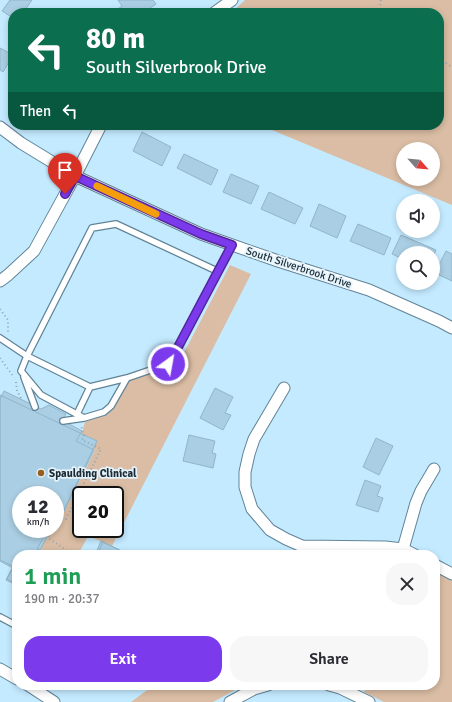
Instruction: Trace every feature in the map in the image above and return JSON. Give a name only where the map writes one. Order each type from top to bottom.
[{"type":"street","points":[[221,8],[232,0]]},
{"type":"street","name":"South Silverbrook Drive","points":[[0,127],[21,143],[75,176],[201,234],[278,261],[370,290],[452,328]]},
{"type":"street","points":[[0,281],[34,251],[75,176],[98,130]]},
{"type":"street","points":[[284,388],[254,439],[245,472],[245,487],[252,509],[270,530],[286,539],[302,546],[385,547],[403,549],[416,503],[434,469]]},
{"type":"street","points":[[440,568],[452,574]]},
{"type":"street","points":[[0,669],[12,676]]},
{"type":"street","points":[[36,690],[54,702]]},
{"type":"street","points":[[230,702],[252,690]]},
{"type":"street","points":[[344,690],[369,702]]},
{"type":"lane","points":[[35,406],[21,371],[27,356],[92,228],[116,224],[217,271]]},
{"type":"lane","points":[[0,338],[27,356],[90,387],[127,378],[168,364],[232,245]]},
{"type":"lane","points":[[21,371],[41,395],[80,417]]},
{"type":"lane","points":[[63,421],[104,412],[111,406],[127,378]]},
{"type":"lane","points":[[80,417],[90,387]]},
{"type":"lane","points":[[0,617],[12,623]]},
{"type":"path","points":[[0,309],[8,320],[9,330],[6,342]]},
{"type":"path","points":[[0,358],[16,380],[17,391],[22,400]]},
{"type":"path","points":[[64,518],[66,519],[101,449],[82,440],[84,436],[80,417]]},
{"type":"path","points":[[48,538],[66,550]]},
{"type":"shaded area","points":[[245,0],[452,0],[452,205],[440,200],[440,194],[426,194],[406,186],[440,186],[440,142],[396,142],[396,182],[272,130],[444,130],[444,8],[236,8]]},
{"type":"shaded area","points":[[230,265],[251,274],[124,523],[124,486],[77,486],[95,450],[77,441],[85,422],[108,414],[129,380],[178,364]]},
{"type":"shaded area","points":[[72,496],[72,538],[87,538],[81,550],[43,550],[38,548],[40,538],[64,538],[64,512]]},
{"type":"shaded area","points":[[93,538],[116,538],[112,546]]},
{"type":"shaded area","points":[[440,573],[452,579],[452,702],[384,702],[364,692],[365,690],[440,690]]},
{"type":"shaded area","points":[[147,690],[235,690],[213,702],[131,702]]},
{"type":"building","points":[[10,0],[32,0],[26,8],[8,8],[8,15],[2,11]]},
{"type":"building","points":[[118,0],[153,0],[156,4],[150,8],[119,8],[122,6]]},
{"type":"building","points":[[0,48],[8,52],[8,64],[3,72],[0,70]]},
{"type":"building","points":[[142,132],[171,147],[162,166],[133,151]]},
{"type":"building","points":[[184,154],[218,170],[211,185],[177,168]]},
{"type":"building","points":[[231,174],[259,186],[251,204],[223,192]]},
{"type":"building","points":[[269,192],[303,208],[295,224],[261,209]]},
{"type":"building","points":[[319,204],[346,216],[337,238],[310,226]]},
{"type":"building","points":[[358,224],[391,238],[384,255],[350,241]]},
{"type":"building","points":[[400,238],[408,238],[427,246],[396,246],[396,256],[392,254]]},
{"type":"building","points":[[446,251],[452,254],[452,281],[440,275],[440,263]]},
{"type":"building","points":[[215,388],[233,397],[225,413],[231,415],[223,430],[200,418]]},
{"type":"building","name":"Spaulding Clinical","points":[[4,391],[41,409],[49,405],[66,414],[62,420],[82,431],[76,441],[94,450],[76,486],[72,486],[72,495],[64,511],[64,486],[12,486],[12,538],[43,538],[37,549],[40,550],[12,550],[12,567],[0,561],[0,399]]},
{"type":"building","name":"Spaulding Clinical","points":[[0,395],[97,441],[75,486],[72,486],[72,493],[64,510],[64,486],[12,486],[12,538],[46,538],[40,550],[12,550],[12,566],[0,560]]},
{"type":"building","points":[[189,435],[215,441],[212,453],[216,454],[213,468],[183,461]]},
{"type":"building","points":[[376,438],[393,446],[379,475],[363,467]]},
{"type":"building","points":[[365,480],[381,486],[377,496],[383,498],[378,512],[356,505]]},
{"type":"building","points":[[101,541],[120,550],[97,550]]},
{"type":"building","points":[[103,542],[119,550],[99,550]]},
{"type":"building","name":"Spaulding Clinical","points":[[12,568],[12,583],[6,580]]},
{"type":"building","name":"Spaulding Clinical","points":[[12,570],[12,582],[7,579]]},
{"type":"slow traffic","points":[[97,186],[156,214]]},
{"type":"place","name":"Spaulding Clinical","points":[[41,473]]},
{"type":"route","points":[[65,194],[75,176],[201,234],[232,245],[168,364]]}]
